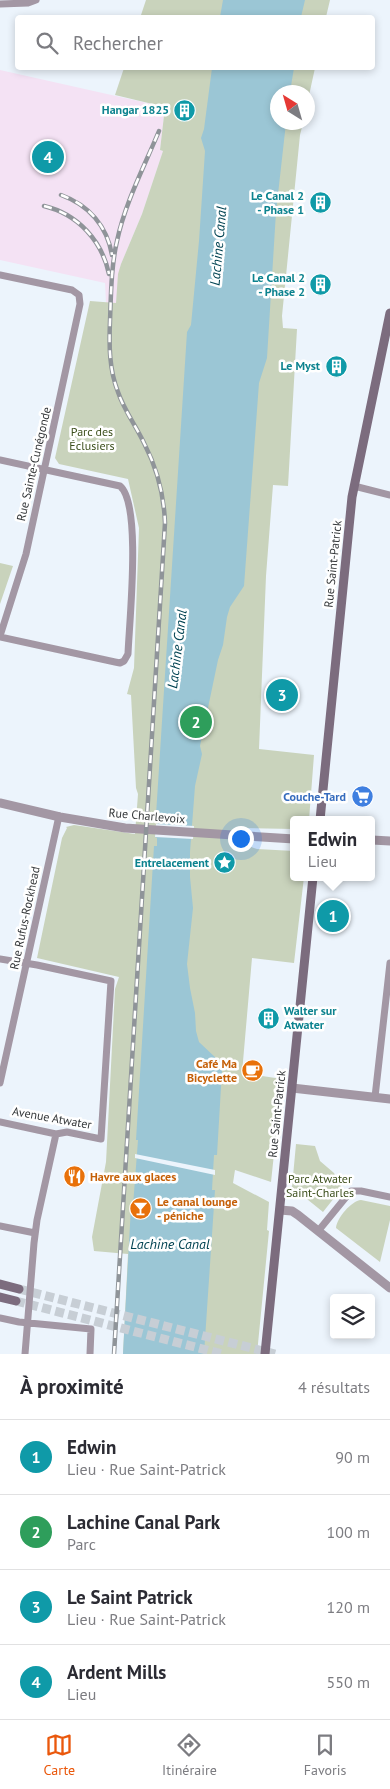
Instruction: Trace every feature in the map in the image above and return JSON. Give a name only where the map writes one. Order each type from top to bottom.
[{"type":"main road","name":"Rue Saint-Patrick","points":[[320,816],[354,486],[390,314]]},
{"type":"main road","name":"Rue Saint-Patrick","points":[[265,1354],[313,881]]},
{"type":"main road","points":[[0,1284],[19,1289]]},
{"type":"main road","points":[[0,1297],[16,1301]]},
{"type":"street","points":[[0,4],[35,1]]},
{"type":"street","name":"Rue Sainte-Cunégonde","points":[[0,275],[69,289],[79,295],[80,309],[26,554],[0,637]]},
{"type":"street","points":[[0,460],[109,483],[122,488],[130,512],[133,529],[127,656],[124,661],[120,663],[0,637]]},
{"type":"street","points":[[354,486],[390,494]]},
{"type":"street","name":"Rue Charlevoix","points":[[0,803],[115,827],[290,838]]},
{"type":"street","name":"Rue Rufus-Rockhead","points":[[0,1083],[58,816]]},
{"type":"street","points":[[375,840],[390,841]]},
{"type":"street","points":[[0,960],[26,964]]},
{"type":"street","points":[[375,1097],[390,963]]},
{"type":"street","name":"Avenue Atwater","points":[[0,1122],[56,1134],[67,1132],[101,1139],[111,981],[26,964]]},
{"type":"street","points":[[292,1088],[390,1100]]},
{"type":"street","points":[[25,1354],[35,1233],[56,1134]]},
{"type":"street","points":[[319,1230],[351,1191],[361,1190],[390,1196]]},
{"type":"street","points":[[280,1210],[296,1213],[390,1288]]},
{"type":"street","points":[[0,1226],[35,1233]]},
{"type":"street","points":[[0,1318],[91,1328],[90,1354]]},
{"type":"shaded area","points":[[0,70],[165,107],[160,150],[163,151],[142,214],[121,264],[116,303],[106,303],[105,283],[0,260]]},
{"type":"green space","points":[[146,0],[330,0],[326,15],[141,15]]},
{"type":"green space","name":"Parc des Éclusiers","points":[[123,70],[315,70],[311,85],[270,85],[270,130],[301,130],[282,316],[283,328],[297,329],[288,486],[273,485],[266,576],[259,749],[314,755],[309,816],[290,816],[290,829],[239,828],[238,842],[257,849],[290,851],[290,881],[304,881],[294,963],[252,958],[242,1073],[282,1079],[271,1182],[235,1170],[233,1183],[269,1202],[267,1230],[269,1231],[257,1354],[123,1354],[128,1254],[94,1251],[92,1237],[106,1162],[115,989],[119,977],[37,958],[62,838],[66,827],[74,825],[135,834],[138,794],[136,788],[131,695],[127,694],[134,668],[139,528],[128,479],[59,464],[55,458],[90,301],[116,303],[118,274],[121,264],[142,214],[163,151],[160,150],[165,107],[115,95]]},
{"type":"green space","points":[[0,563],[13,566],[0,604]]},
{"type":"green space","name":"Parc Atwater Saint-Charles","points":[[296,1144],[315,1146],[320,1161],[334,1173],[342,1188],[323,1212],[292,1187]]},
{"type":"green space","name":"Parc Atwater Saint-Charles","points":[[361,1200],[390,1206],[390,1220],[380,1262],[336,1228],[345,1211],[353,1203]]},
{"type":"water","points":[[223,0],[305,0],[301,15],[220,15]]},
{"type":"water","name":"Lachine Canal","points":[[212,70],[294,70],[291,85],[270,85],[270,130],[285,130],[276,212],[267,358],[259,383],[244,586],[230,607],[227,617],[223,645],[218,660],[200,746],[202,754],[195,786],[190,852],[193,908],[187,964],[196,1031],[199,1042],[217,1059],[219,1068],[222,1070],[217,1155],[214,1155],[212,1190],[215,1190],[204,1354],[123,1354],[131,1206],[133,1206],[138,1140],[136,1140],[154,846],[157,846],[157,838],[155,837],[159,816],[156,815],[187,332],[191,325],[205,151],[201,138],[204,129]]},
{"type":"pier","points":[[156,824],[194,826],[193,839],[155,837]]},
{"type":"pier","points":[[135,1154],[215,1170],[215,1175],[135,1158]]},
{"type":"tunnel","points":[[19,1289],[275,1354]]},
{"type":"tunnel","points":[[16,1301],[222,1354]]},
{"type":"railway","points":[[114,1354],[165,523],[161,492],[149,452],[127,412],[113,375],[110,348],[111,301],[114,261],[120,227],[159,131]]},
{"type":"railway","points":[[61,195],[80,205],[95,218],[106,235],[112,255]]},
{"type":"railway","points":[[44,206],[68,215],[87,231],[101,251],[109,274]]},
{"type":"place","name":"Hangar 1825","points":[[185,110]]},
{"type":"place","name":"Ardent Mills","points":[[48,157]]},
{"type":"place","name":"Le Canal 2 - Phase 1","points":[[320,203]]},
{"type":"place","name":"Le Canal 2 - Phase 2","points":[[321,285]]},
{"type":"place","name":"Le Myst","points":[[336,366]]},
{"type":"place","name":"Le Saint Patrick","points":[[282,695]]},
{"type":"place","name":"Lachine Canal Park","points":[[196,722]]},
{"type":"place","name":"Couche-Tard","points":[[362,797]]},
{"type":"place","name":"Entrelacement","points":[[225,863]]},
{"type":"place","name":"Edwin","points":[[333,916]]},
{"type":"place","name":"Walter sur Atwater","points":[[268,1018]]},
{"type":"place","name":"Café Ma Bicyclette","points":[[253,1071]]},
{"type":"place","name":"Havre aux glaces","points":[[74,1177]]},
{"type":"place","name":"Le canal lounge - péniche","points":[[141,1209]]}]
